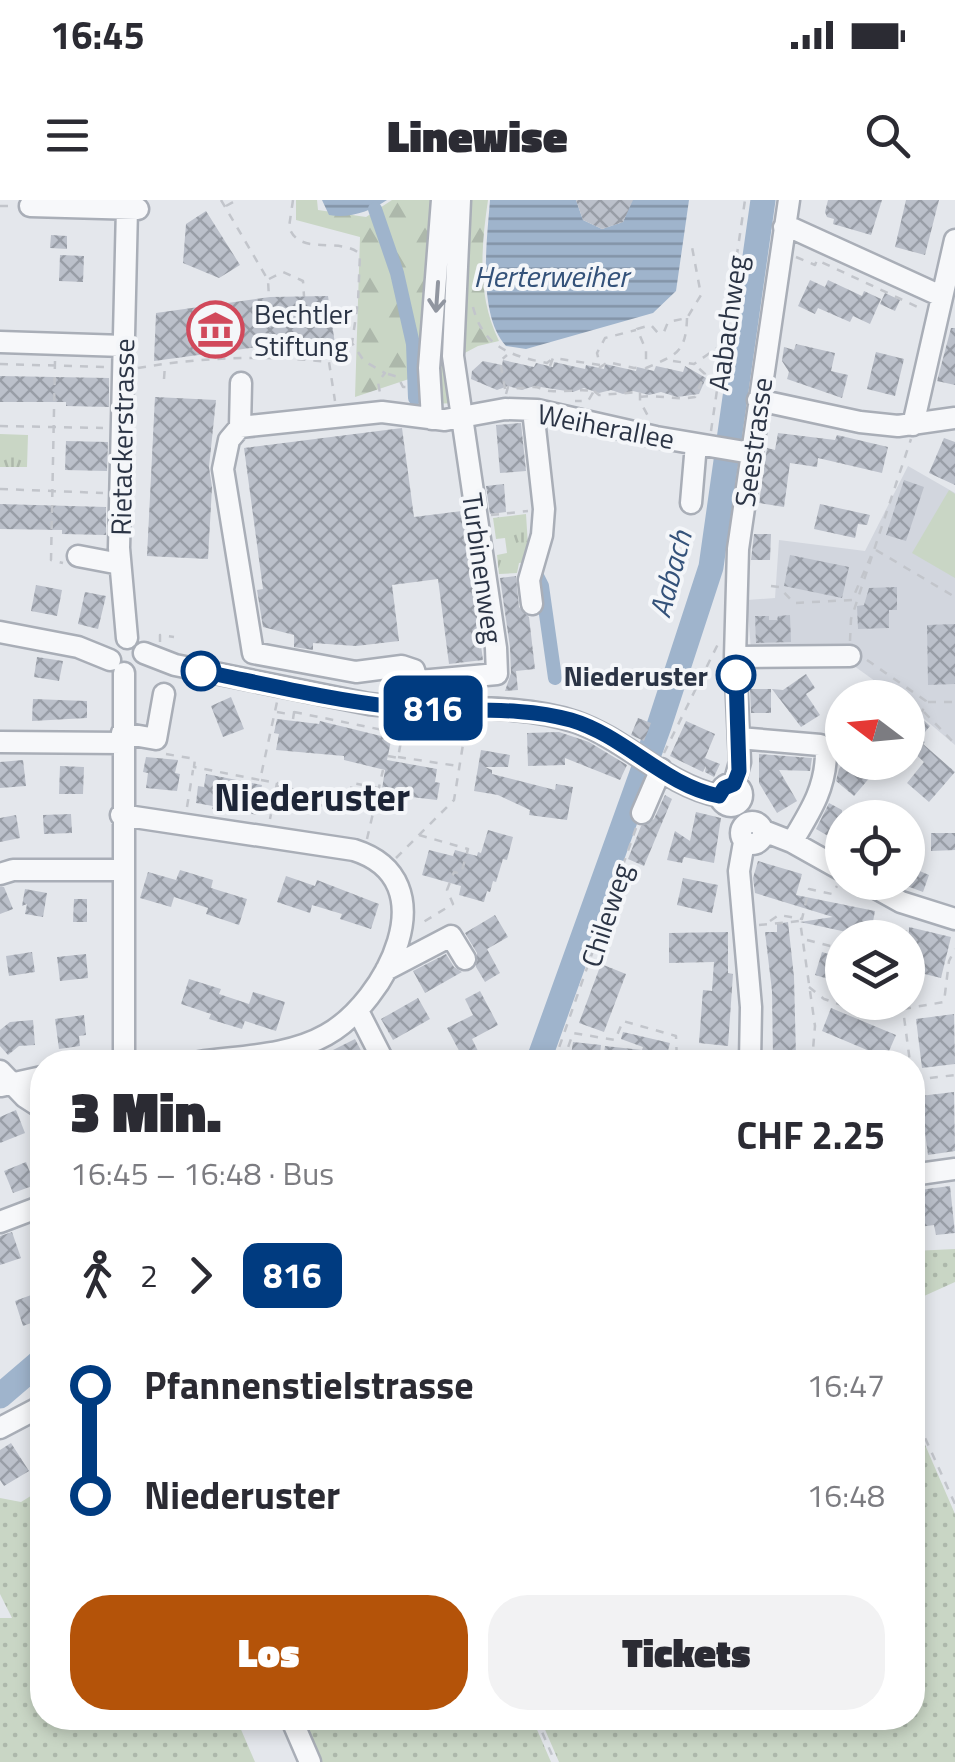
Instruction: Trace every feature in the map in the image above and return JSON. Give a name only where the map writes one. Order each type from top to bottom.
[{"type":"street","points":[[432,419],[429,368],[442,200]]},
{"type":"street","points":[[460,200],[453,356],[461,418]]},
{"type":"street","name":"Seestrasse","points":[[730,794],[739,771],[735,658],[738,549],[721,448],[758,400],[789,200]]},
{"type":"street","name":"Rietackerstrasse","points":[[30,206],[133,208],[126,236],[120,564],[131,655],[122,738],[124,1050]]},
{"type":"street","points":[[784,228],[794,228],[939,306]]},
{"type":"street","points":[[913,424],[955,240]]},
{"type":"street","points":[[0,342],[55,355],[124,346]]},
{"type":"street","points":[[241,383],[240,428],[229,440],[224,469],[252,653],[356,672],[402,666],[414,670],[420,682],[413,708]]},
{"type":"street","points":[[758,400],[860,422],[913,424],[955,418]]},
{"type":"street","name":"Weiherallee","points":[[240,428],[382,412],[432,419],[505,409],[533,410],[721,448]]},
{"type":"street","points":[[532,604],[529,580],[542,535],[544,509],[533,410]]},
{"type":"street","name":"Turbinenweg","points":[[420,682],[497,674],[461,418]]},
{"type":"street","points":[[691,503],[721,448]]},
{"type":"street","points":[[73,560],[120,564]]},
{"type":"street","points":[[0,632],[413,708],[543,714],[603,732],[700,792],[730,794],[760,816],[763,828],[754,842],[742,838]]},
{"type":"street","points":[[735,658],[850,656]]},
{"type":"street","points":[[0,742],[156,739],[164,694]]},
{"type":"street","points":[[739,738],[820,745],[826,752],[826,774],[818,799],[792,842]]},
{"type":"street","points":[[642,813],[660,765]]},
{"type":"street","points":[[730,794],[742,838],[739,871],[750,989],[750,1050]]},
{"type":"street","points":[[122,815],[364,853],[387,868],[402,898],[402,926],[386,970],[358,1011],[330,1033],[299,1046],[274,1050]]},
{"type":"street","points":[[763,828],[825,860]]},
{"type":"street","points":[[0,874],[13,870],[122,870]]},
{"type":"street","points":[[897,900],[955,918]]},
{"type":"street","points":[[386,970],[451,936],[465,959]]},
{"type":"street","points":[[358,1011],[378,1050]]},
{"type":"street","points":[[4,1080],[30,1078]]},
{"type":"street","points":[[4,1080],[30,1099]]},
{"type":"street","points":[[925,1173],[955,1169]]},
{"type":"street","points":[[0,1222],[30,1211]]},
{"type":"street","points":[[0,1428],[30,1412]]},
{"type":"street","points":[[295,1730],[310,1762]]},
{"type":"path","points":[[221,200],[268,280],[269,298]]},
{"type":"path","points":[[225,207],[236,200]]},
{"type":"path","points":[[293,200],[288,227],[296,240],[346,246],[360,254],[352,343],[364,361],[398,377],[406,387]]},
{"type":"path","name":"Aabachweg","points":[[721,448],[724,343],[745,200]]},
{"type":"path","points":[[670,361],[686,340],[687,318],[701,295],[692,247]]},
{"type":"path","points":[[790,256],[815,266],[817,260],[939,306]]},
{"type":"path","points":[[268,280],[282,272],[303,281],[304,296]]},
{"type":"path","points":[[471,300],[487,339],[508,354],[547,363],[552,358]]},
{"type":"path","points":[[600,366],[597,352],[606,338],[651,325],[658,333],[664,332],[668,322],[687,318]]},
{"type":"path","points":[[637,329],[646,350],[646,368]]},
{"type":"path","points":[[694,364],[724,343]]},
{"type":"path","points":[[302,344],[304,359]]},
{"type":"path","points":[[506,391],[500,360],[508,354]]},
{"type":"path","points":[[55,355],[50,560],[73,560]]},
{"type":"path","points":[[0,364],[55,355],[116,367]]},
{"type":"path","points":[[140,368],[272,356],[329,362],[343,417]]},
{"type":"path","points":[[552,358],[646,368],[670,361],[694,364],[704,374],[695,397],[676,400],[660,394],[640,398]]},
{"type":"path","points":[[550,366],[552,358]]},
{"type":"path","points":[[164,379],[165,363]]},
{"type":"path","points":[[382,412],[378,382],[385,373]]},
{"type":"path","points":[[544,390],[626,395],[640,392],[648,412]]},
{"type":"path","points":[[561,415],[564,400],[588,401],[594,391]]},
{"type":"path","points":[[913,424],[876,550],[850,619],[850,656],[865,658],[926,702],[955,702]]},
{"type":"path","points":[[0,426],[115,429]]},
{"type":"path","points":[[0,489],[114,493]]},
{"type":"path","points":[[475,517],[544,509]]},
{"type":"path","points":[[876,550],[955,597]]},
{"type":"path","points":[[770,586],[778,586],[794,603],[852,600],[872,556]]},
{"type":"path","points":[[131,655],[160,635],[174,636]]},
{"type":"path","points":[[660,765],[722,637]]},
{"type":"path","points":[[260,780],[278,695]]},
{"type":"path","points":[[926,702],[922,712],[955,744]]},
{"type":"path","points":[[402,760],[402,735],[413,708]]},
{"type":"path","points":[[276,711],[402,735]]},
{"type":"path","points":[[392,862],[454,800],[466,728]]},
{"type":"path","points":[[162,753],[196,760],[184,823]]},
{"type":"path","points":[[388,756],[423,764],[424,759],[460,766]]},
{"type":"path","points":[[194,767],[349,800],[352,784],[378,788]]},
{"type":"path","points":[[364,853],[384,770]]},
{"type":"path","points":[[267,835],[276,786]]},
{"type":"path","points":[[295,790],[293,801],[332,807],[334,798]]},
{"type":"path","name":"Chileweg","points":[[558,1050],[642,813]]},
{"type":"path","points":[[414,927],[453,904],[448,890],[454,872],[461,874],[468,849],[418,835]]},
{"type":"path","points":[[765,924],[780,915],[802,919],[809,889],[825,892]]},
{"type":"path","points":[[752,926],[800,922],[814,1026],[813,1050]]},
{"type":"path","points":[[805,940],[825,945]]},
{"type":"path","points":[[925,1005],[944,1002],[949,961],[955,949]]},
{"type":"path","points":[[808,986],[825,999]]},
{"type":"path","points":[[904,1020],[908,1050]]},
{"type":"path","points":[[567,1050],[573,1033],[615,1040],[624,1021],[676,1036],[677,1050]]},
{"type":"path","points":[[925,1078],[955,1075]]},
{"type":"path","points":[[925,1437],[955,1504]]},
{"type":"path","points":[[541,1730],[555,1762]]},
{"type":"shaded area","points":[[908,466],[955,493],[955,745],[925,719],[925,680],[874,680],[850,663],[751,650],[747,600],[775,598],[779,540],[865,551]]},
{"type":"green space","points":[[296,200],[317,200],[318,210],[366,217],[392,200],[488,200],[484,289],[499,341],[457,357],[462,403],[421,404],[418,376],[355,397],[360,237],[296,220]]},
{"type":"green space","points":[[0,434],[28,435],[27,467],[0,467]]},
{"type":"green space","points":[[949,490],[955,494],[955,578],[912,553]]},
{"type":"green space","points":[[526,514],[529,562],[519,563],[517,573],[499,574],[497,555],[507,553],[505,538],[496,539],[493,518]]},
{"type":"green space","points":[[955,1249],[955,1282],[925,1296],[925,1250]]},
{"type":"green space","points":[[925,1445],[955,1514],[955,1762],[559,1762],[545,1730],[925,1730]]},
{"type":"green space","points":[[30,1496],[30,1730],[241,1730],[255,1762],[0,1762],[0,1618],[12,1618],[0,1594],[0,1498],[21,1502]]},
{"type":"green space","points":[[307,1730],[537,1730],[551,1762],[321,1762]]},
{"type":"water","points":[[322,200],[387,200],[359,213],[337,216],[329,215]]},
{"type":"water","name":"Herterweiher","points":[[490,200],[576,200],[583,220],[602,229],[623,222],[632,200],[689,200],[676,291],[653,313],[526,349],[506,346],[497,332],[487,297]]},
{"type":"building","points":[[576,200],[633,200],[623,222],[602,229],[583,220]]},
{"type":"building","points":[[828,200],[882,200],[871,235],[833,224],[834,219],[825,212]]},
{"type":"building","points":[[906,200],[939,200],[925,255],[895,247]]},
{"type":"building","points":[[206,211],[240,265],[219,278],[183,263],[186,224]]},
{"type":"building","points":[[51,235],[67,236],[67,249],[50,248]]},
{"type":"building","points":[[60,255],[84,256],[83,282],[59,281]]},
{"type":"building","points":[[810,280],[825,287],[828,280],[862,296],[864,291],[881,299],[870,324],[853,316],[850,322],[818,308],[815,314],[798,306]]},
{"type":"building","points":[[885,293],[900,300],[895,311],[880,304]]},
{"type":"building","name":"Bechtler Stiftung","points":[[328,296],[336,351],[323,353],[322,343],[279,344],[154,361],[156,313],[270,297]]},
{"type":"building","points":[[951,328],[955,328],[955,385],[937,381]]},
{"type":"building","points":[[796,344],[835,353],[831,371],[848,375],[842,398],[787,379],[789,372],[782,361],[784,347],[794,350]]},
{"type":"building","points":[[876,352],[904,359],[895,396],[867,389]]},
{"type":"building","points":[[503,360],[534,367],[536,363],[553,367],[554,362],[585,369],[586,365],[604,369],[605,364],[636,371],[637,367],[654,371],[656,366],[683,372],[685,366],[706,378],[699,394],[677,397],[661,392],[599,393],[584,388],[573,392],[534,386],[497,390],[471,379],[472,371],[483,361],[502,365]]},
{"type":"building","points":[[0,376],[109,378],[109,407],[66,406],[66,402],[0,402]]},
{"type":"building","points":[[155,397],[216,400],[209,467],[212,487],[208,559],[147,556]]},
{"type":"building","points":[[521,423],[526,471],[500,473],[496,425]]},
{"type":"building","points":[[402,428],[414,517],[462,511],[483,660],[449,664],[438,579],[392,585],[399,641],[356,646],[313,643],[313,650],[294,647],[294,635],[263,627],[257,590],[263,589],[244,448]]},
{"type":"building","points":[[778,433],[835,440],[837,435],[888,447],[882,473],[818,458],[817,467],[790,463],[784,507],[759,503],[767,448],[775,450]]},
{"type":"building","points":[[944,438],[955,442],[955,485],[929,473]]},
{"type":"building","points":[[66,441],[108,442],[107,471],[65,470]]},
{"type":"building","points":[[904,480],[924,487],[906,541],[886,535]]},
{"type":"building","points":[[504,484],[506,512],[490,514],[486,486]]},
{"type":"building","points":[[0,504],[106,507],[106,535],[0,529]]},
{"type":"building","points":[[820,504],[870,515],[867,525],[858,524],[855,538],[814,529]]},
{"type":"building","points":[[754,534],[771,534],[770,560],[751,560]]},
{"type":"building","points":[[790,555],[849,567],[842,598],[784,586]]},
{"type":"building","points":[[516,576],[519,607],[529,617],[535,669],[516,671],[518,690],[505,691],[511,673],[510,647],[500,578]]},
{"type":"building","points":[[36,585],[62,590],[57,616],[31,611]]},
{"type":"building","points":[[897,587],[897,610],[889,610],[889,628],[858,629],[857,606],[864,605],[869,588]]},
{"type":"building","points":[[85,592],[106,596],[98,629],[78,624]]},
{"type":"building","points":[[790,615],[791,642],[756,643],[755,616],[777,620],[778,616]]},
{"type":"building","points":[[955,624],[955,684],[928,685],[927,625]]},
{"type":"building","points":[[37,657],[63,661],[59,681],[34,677]]},
{"type":"building","points":[[806,674],[815,688],[806,694],[820,715],[801,727],[772,689],[783,690]]},
{"type":"building","points":[[750,689],[771,689],[771,713],[751,713]]},
{"type":"building","points":[[231,697],[244,729],[223,737],[211,706]]},
{"type":"building","points":[[33,699],[87,701],[87,718],[32,721]]},
{"type":"building","points":[[638,718],[651,723],[644,741],[631,735]]},
{"type":"building","points":[[277,719],[319,724],[320,721],[385,737],[384,740],[391,741],[387,760],[437,769],[437,800],[394,795],[382,789],[385,770],[344,760],[344,756],[276,750]]},
{"type":"building","points":[[686,721],[715,734],[705,758],[720,764],[714,777],[705,772],[706,766],[703,772],[670,756]]},
{"type":"building","points":[[559,732],[589,742],[627,765],[620,780],[565,758],[565,765],[528,766],[527,733]]},
{"type":"building","points":[[925,746],[955,772],[929,802],[907,783],[925,780]]},
{"type":"building","points":[[481,750],[510,755],[508,767],[485,767],[492,774],[555,790],[556,784],[573,787],[567,820],[529,815],[530,810],[498,795],[474,791]]},
{"type":"building","points":[[759,754],[812,758],[810,771],[779,770],[797,801],[777,813],[759,783]]},
{"type":"building","points":[[146,757],[178,760],[177,791],[146,788]]},
{"type":"building","points":[[23,760],[26,786],[0,788],[0,762]]},
{"type":"building","points":[[60,766],[84,767],[83,794],[59,794]]},
{"type":"building","points":[[206,774],[262,785],[259,797],[265,798],[261,815],[196,803],[198,786],[204,787]]},
{"type":"building","points":[[836,780],[868,780],[854,796]]},
{"type":"building","points":[[665,795],[672,799],[644,866],[628,859],[641,826],[654,819]]},
{"type":"building","points":[[825,811],[825,834],[816,829]]},
{"type":"building","points":[[696,812],[721,818],[714,863],[684,857],[682,863],[667,860],[675,831],[690,841]]},
{"type":"building","points":[[71,814],[72,833],[44,834],[43,815]]},
{"type":"building","points":[[16,815],[20,838],[0,842],[0,818]]},
{"type":"building","points":[[488,830],[513,837],[507,860],[503,859],[484,902],[459,895],[461,886],[422,875],[429,850],[453,856],[455,850],[477,856]]},
{"type":"building","points":[[931,833],[955,833],[955,850],[931,851]]},
{"type":"building","points":[[758,861],[802,874],[796,895],[875,911],[873,920],[825,920],[825,927],[800,922],[833,917],[755,893],[753,878]]},
{"type":"building","points":[[180,870],[213,880],[211,888],[247,899],[239,925],[206,914],[208,908],[174,897],[171,907],[140,898],[148,872],[176,880]]},
{"type":"building","points":[[286,876],[315,886],[317,880],[379,904],[371,929],[312,905],[310,913],[277,902]]},
{"type":"building","points":[[683,878],[718,885],[712,913],[677,905]]},
{"type":"building","points":[[0,887],[4,887],[13,909],[0,914]]},
{"type":"building","points":[[25,889],[47,893],[43,917],[25,914]]},
{"type":"building","points":[[74,899],[87,899],[87,922],[73,922]]},
{"type":"building","points":[[495,915],[508,937],[487,949],[500,973],[485,982],[476,967],[477,953],[465,933]]},
{"type":"building","points":[[788,922],[796,1050],[773,1050],[772,991],[765,932],[777,932],[777,924]]},
{"type":"building","points":[[925,931],[951,937],[941,978],[925,974]]},
{"type":"building","points":[[728,932],[728,973],[733,974],[728,1046],[699,1043],[703,990],[712,991],[714,962],[669,963],[669,933]]},
{"type":"building","points":[[32,952],[35,972],[9,976],[6,956]]},
{"type":"building","points":[[822,952],[825,953],[825,978],[815,975]]},
{"type":"building","points":[[86,954],[88,978],[60,981],[57,957]]},
{"type":"building","points":[[446,954],[462,972],[425,993],[413,971]]},
{"type":"building","points":[[601,964],[626,974],[604,1032],[579,1023]]},
{"type":"building","points":[[189,979],[221,989],[219,994],[249,1004],[253,992],[285,1002],[276,1031],[245,1021],[242,1029],[209,1019],[211,1014],[181,1004]]},
{"type":"building","points":[[480,991],[498,1025],[472,1039],[478,1050],[459,1050],[447,1028],[473,1015],[465,999]]},
{"type":"building","points":[[418,998],[430,1019],[393,1040],[381,1019]]},
{"type":"building","points":[[954,1014],[955,1064],[925,1068],[925,1050],[920,1050],[916,1020]]},
{"type":"building","points":[[84,1015],[86,1035],[79,1036],[80,1046],[59,1049],[55,1019]]},
{"type":"building","points":[[33,1020],[35,1045],[19,1046],[8,1055],[0,1046],[0,1030],[10,1022]]},
{"type":"building","points":[[826,1020],[860,1020],[896,1035],[889,1050],[867,1050],[822,1031]]},
{"type":"building","points":[[623,1032],[670,1043],[668,1050],[642,1050],[643,1047],[621,1039]]},
{"type":"building","points":[[355,1039],[361,1050],[333,1050]]},
{"type":"building","points":[[573,1042],[601,1045],[600,1050],[572,1050]]},
{"type":"building","points":[[605,1046],[642,1050],[604,1050]]},
{"type":"building","points":[[954,1092],[955,1151],[928,1155],[925,1095]]},
{"type":"building","points":[[16,1110],[25,1133],[0,1143],[0,1117]]},
{"type":"building","points":[[26,1162],[30,1187],[13,1193],[4,1171]]},
{"type":"building","points":[[950,1186],[955,1233],[936,1235],[934,1225],[925,1226],[925,1189]]},
{"type":"building","points":[[12,1232],[21,1258],[0,1265],[0,1236]]},
{"type":"building","points":[[30,1295],[30,1323],[23,1326],[15,1301]]},
{"type":"building","points":[[11,1443],[29,1471],[4,1486],[0,1480],[0,1450]]},
{"type":"waterway","name":"Aabach","points":[[542,1050],[659,726],[711,567],[763,200]]},
{"type":"waterway","points":[[375,209],[397,273],[413,344],[415,398]]},
{"type":"waterway","points":[[536,574],[542,586],[555,678]]},
{"type":"waterway","name":"Aabach","points":[[0,1396],[30,1370]]},
{"type":"bus line","name":"816","points":[[201,671],[399,708],[506,710],[573,721],[603,732],[682,783],[719,796],[724,788],[734,784],[739,771],[736,675]]},
{"type":"place","name":"Bechtler Stiftung","points":[[215,329]]},
{"type":"place","name":"Niederuster","points":[[736,675]]},
{"type":"district","name":"Niederuster","points":[[312,797]]}]
